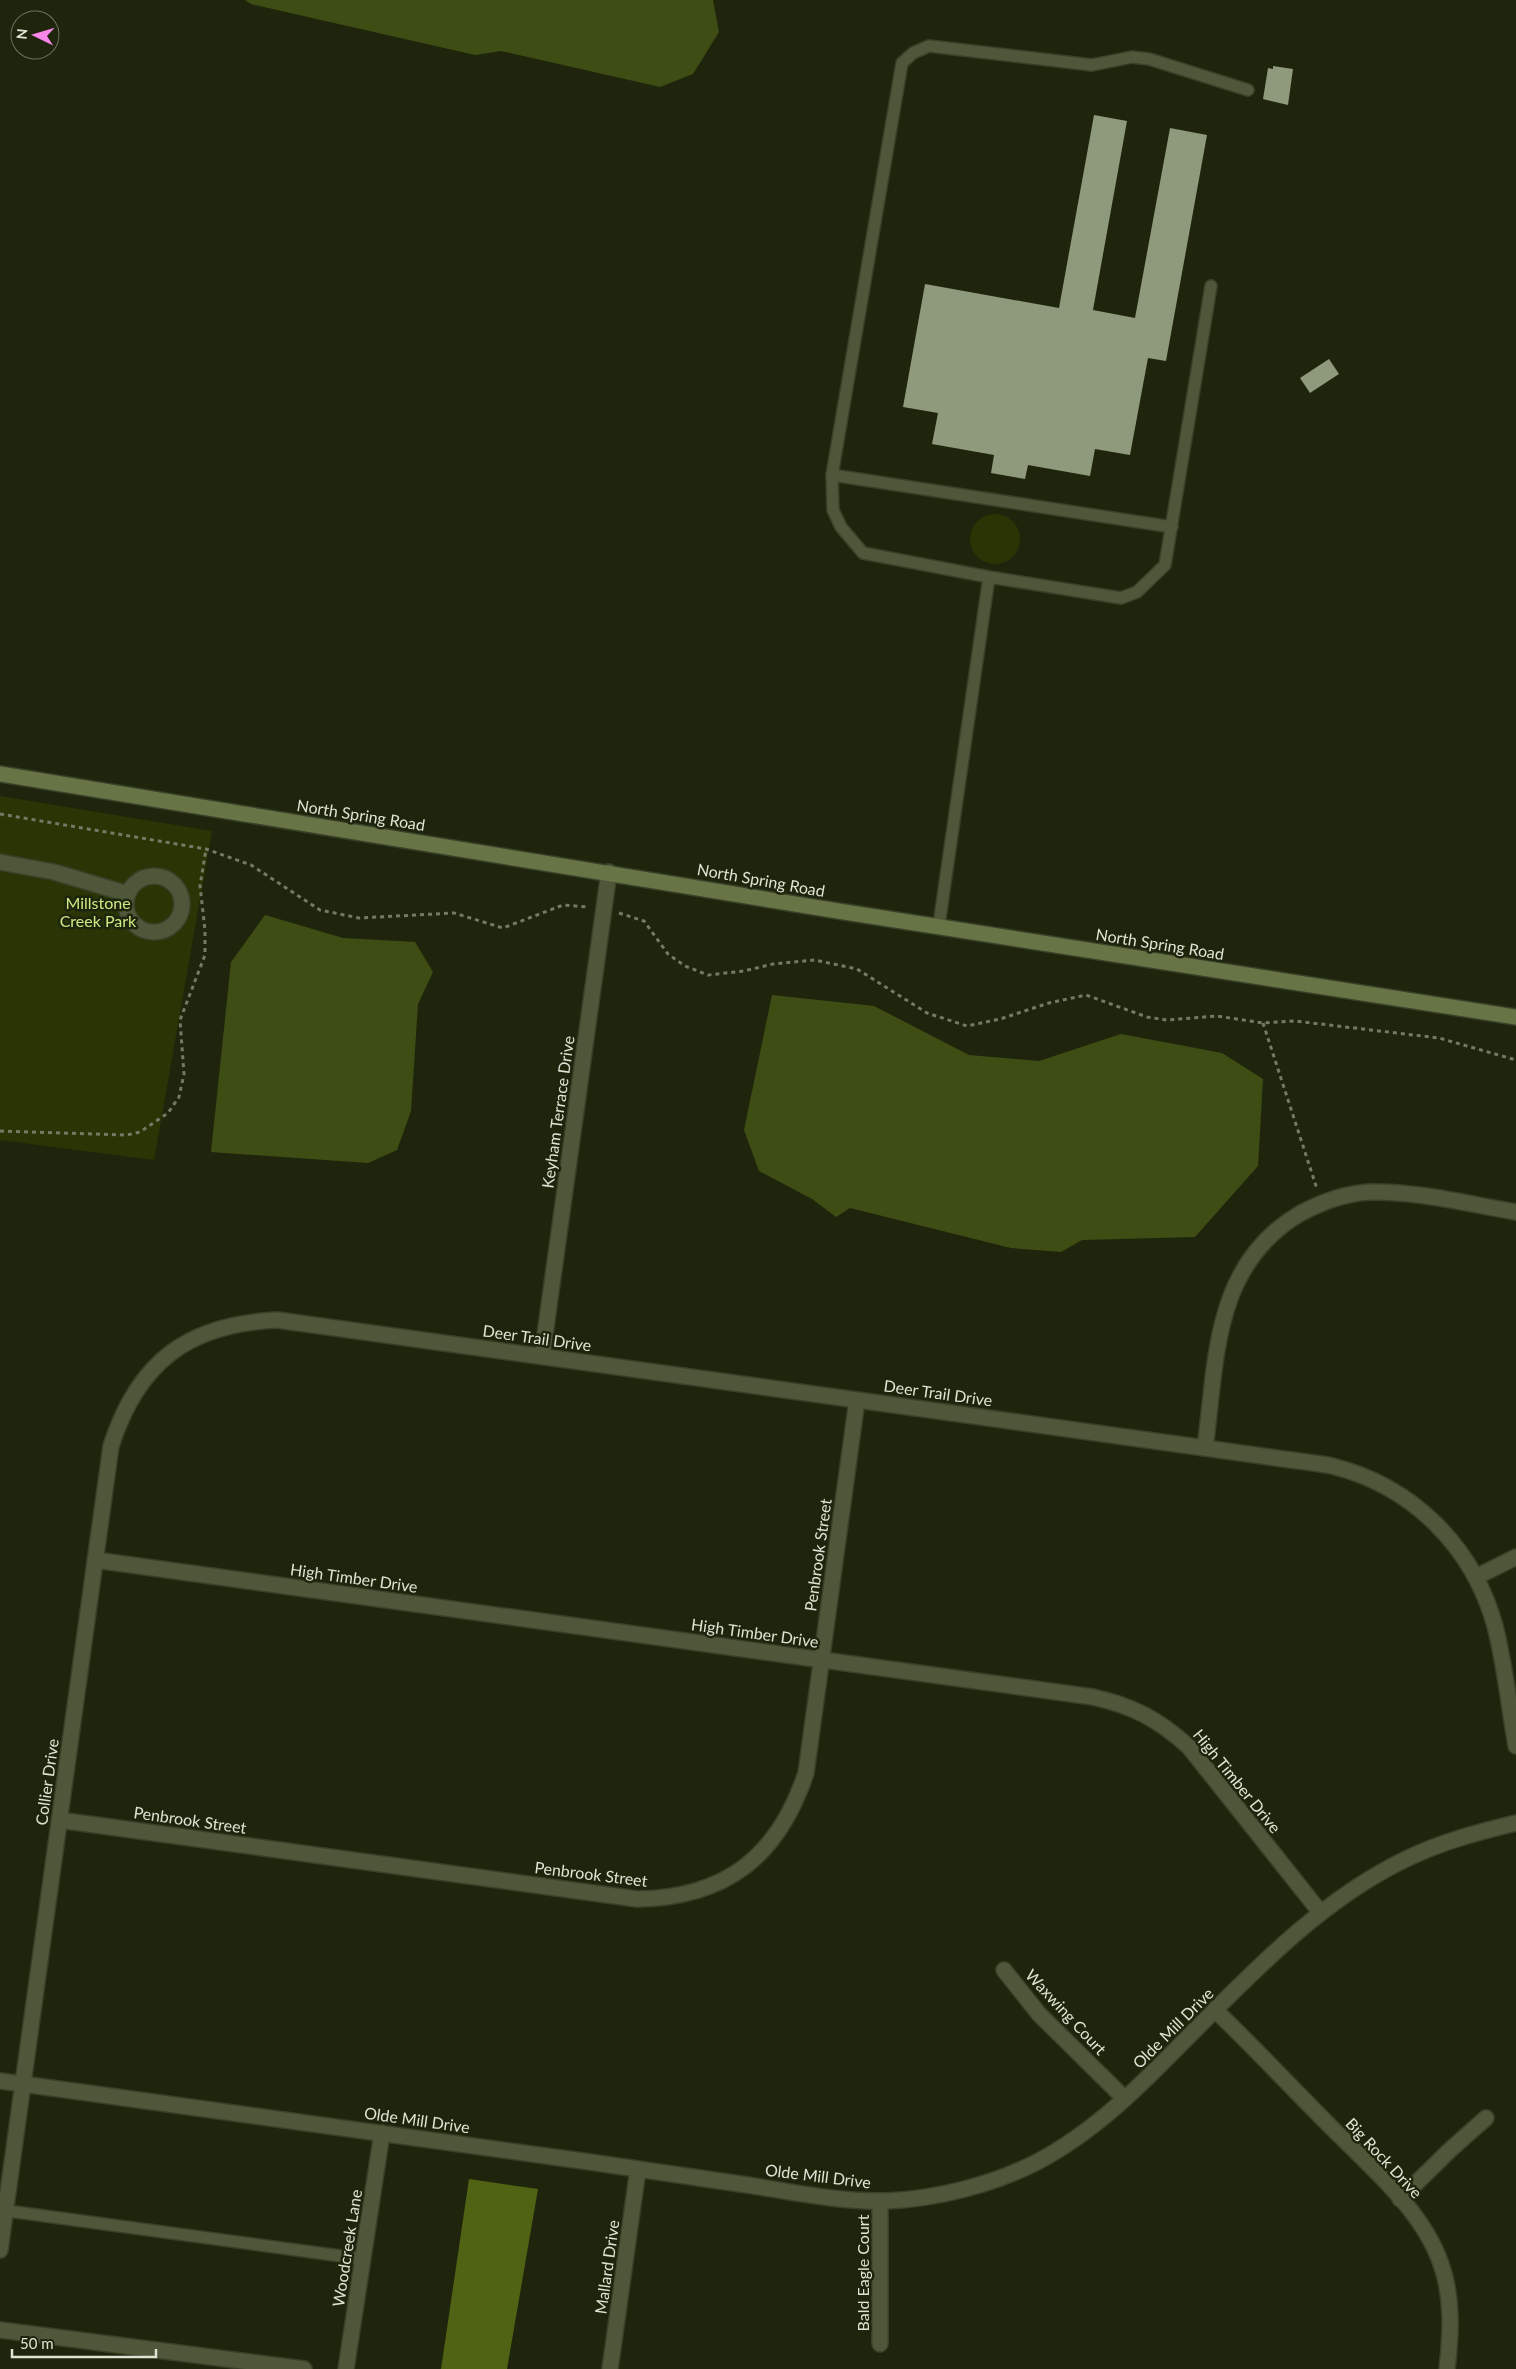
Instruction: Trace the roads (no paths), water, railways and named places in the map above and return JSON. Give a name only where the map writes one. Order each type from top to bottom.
[{"type":"main road","name":"North Spring Road","points":[[0,774],[1516,1017]]},
{"type":"street","points":[[0,862],[54,872],[128,894]]},
{"type":"street","name":"Keyham Terrace Drive","points":[[542,1356],[609,872]]},
{"type":"street","points":[[1204,1448],[1224,1312],[1234,1286],[1249,1260],[1266,1240],[1287,1222],[1325,1202],[1367,1192],[1395,1193],[1516,1212]]},
{"type":"street","name":"Deer Trail Drive","points":[[184,1344],[216,1329],[246,1322],[277,1320],[1331,1466],[1371,1479],[1394,1491],[1419,1508],[1460,1551],[1476,1577],[1495,1627],[1516,1746]]},
{"type":"street","name":"Collier Drive","points":[[0,2250],[3,2211],[111,1446],[120,1417],[132,1395],[149,1373],[184,1344]]},
{"type":"street","name":"Penbrook Street","points":[[59,1820],[637,1899],[662,1898],[693,1893],[719,1883],[743,1868],[764,1850],[784,1825],[797,1800],[806,1773],[858,1400]]},
{"type":"street","points":[[1476,1577],[1516,1557]]},
{"type":"street","name":"High Timber Drive","points":[[95,1560],[1093,1697],[1120,1703],[1143,1712],[1169,1728],[1189,1747],[1320,1912]]},
{"type":"street","name":"Olde Mill Drive","points":[[0,2081],[382,2133],[826,2197],[880,2201],[942,2194],[1006,2176],[1038,2161],[1091,2128],[1125,2099],[1244,1980],[1320,1912],[1340,1897],[1405,1859],[1455,1839],[1516,1823]]},
{"type":"street","name":"Waxwing Court","points":[[1004,1970],[1040,2014],[1125,2099]]},
{"type":"street","name":"Big Rock Drive","points":[[1216,2010],[1400,2199],[1430,2238],[1441,2264],[1450,2308],[1447,2369]]},
{"type":"street","points":[[1400,2199],[1486,2118]]},
{"type":"street","name":"Woodcreek Lane","points":[[346,2369],[382,2133]]},
{"type":"street","name":"Mallard Drive","points":[[610,2369],[638,2169]]},
{"type":"street","name":"Bald Eagle Court","points":[[880,2201],[880,2344]]},
{"type":"street","points":[[0,2330],[304,2369]]},
{"type":"lane","points":[[1211,286],[1165,565],[1137,592],[1121,598],[989,577],[863,553],[841,527],[833,510],[832,475],[902,63],[913,53],[928,46],[1092,65],[1132,57],[1148,59],[1248,90]]},
{"type":"lane","points":[[832,475],[1172,527]]},
{"type":"lane","points":[[939,926],[989,577]]},
{"type":"lane","points":[[3,2211],[363,2259]]},
{"type":"park label","name":"Millstone Creek Park","points":[[98,912]]}]
